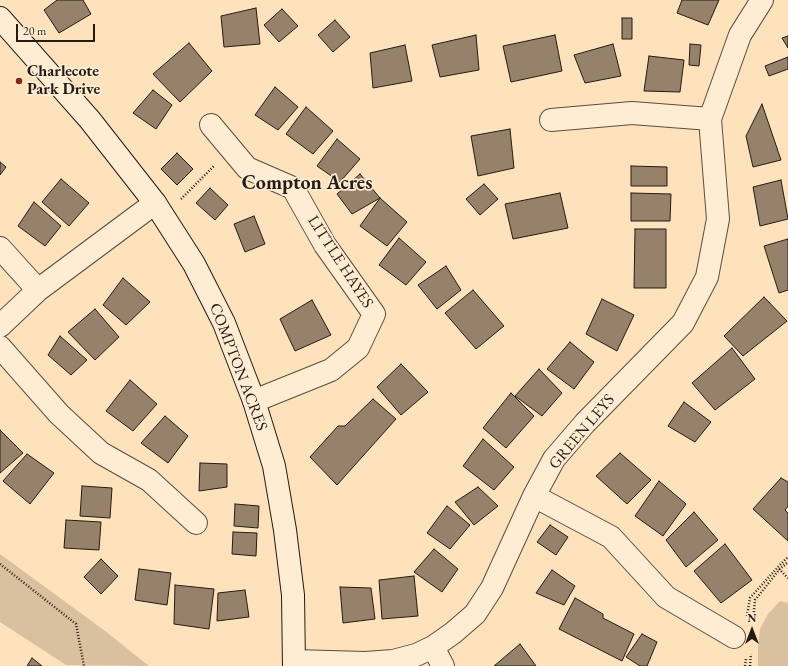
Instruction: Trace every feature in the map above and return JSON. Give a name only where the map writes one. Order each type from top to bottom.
[{"type":"street","name":"GREEN LEYS","points":[[294,664],[365,663],[393,660],[416,655],[434,647],[475,614],[492,588],[534,496],[554,459],[585,423],[683,323],[707,277],[718,219],[710,119],[740,34],[762,0]]},
{"type":"street","name":"COMPTON ACRES","points":[[0,18],[90,120],[159,210],[194,264],[224,323],[254,401],[274,466],[285,530],[293,594],[294,664]]},
{"type":"street","points":[[551,120],[632,113],[710,119]]},
{"type":"street","name":"LITTLE HAYES","points":[[211,125],[247,168],[293,188],[325,245],[374,314],[358,348],[332,370],[254,401]]},
{"type":"street","points":[[0,326],[38,290],[159,210]]},
{"type":"street","points":[[0,248],[38,290]]},
{"type":"street","points":[[0,346],[59,414],[100,453],[149,480],[196,523]]},
{"type":"street","points":[[534,496],[610,537],[666,597],[746,638]]},
{"type":"street","points":[[434,647],[444,666]]},
{"type":"path","points":[[159,210],[231,149]]},
{"type":"path","points":[[750,666],[752,659],[746,638],[755,600],[788,557]]},
{"type":"path","points":[[746,619],[750,598],[779,568],[788,562]]},
{"type":"path","points":[[0,564],[76,624],[84,666]]},
{"type":"path","points":[[779,568],[788,578]]},
{"type":"path","points":[[745,666],[747,655]]},
{"type":"shaded area","points":[[0,554],[105,631],[149,666],[66,665],[0,622]]},
{"type":"shaded area","points":[[780,601],[788,603],[788,666],[758,666],[760,629],[768,614]]},
{"type":"building","points":[[57,0],[83,0],[91,14],[59,33],[44,10]]},
{"type":"building","points":[[682,0],[719,0],[708,25],[677,13]]},
{"type":"building","points":[[256,8],[260,44],[224,47],[221,16]]},
{"type":"building","points":[[282,9],[298,26],[279,42],[264,25]]},
{"type":"building","points":[[622,18],[632,18],[632,39],[622,39]]},
{"type":"building","points":[[335,20],[350,37],[333,52],[318,35]]},
{"type":"building","points":[[476,35],[479,70],[440,77],[432,45]]},
{"type":"building","points":[[555,35],[562,71],[511,82],[503,46]]},
{"type":"building","points":[[788,36],[788,48],[782,38]]},
{"type":"building","points":[[189,43],[212,71],[180,102],[153,74]]},
{"type":"building","points":[[613,44],[621,76],[585,83],[574,55]]},
{"type":"building","points":[[690,44],[701,45],[699,66],[689,65]]},
{"type":"building","points":[[405,45],[412,81],[373,88],[370,53]]},
{"type":"building","points":[[649,56],[684,60],[680,92],[644,91]]},
{"type":"building","points":[[788,57],[788,69],[769,76],[765,66]]},
{"type":"building","points":[[275,87],[298,107],[278,130],[255,115]]},
{"type":"building","points":[[153,90],[172,105],[156,129],[133,113]]},
{"type":"building","points":[[762,104],[781,160],[753,167],[746,136]]},
{"type":"building","points":[[306,107],[333,131],[313,154],[286,134]]},
{"type":"building","points":[[510,129],[514,168],[478,176],[471,136]]},
{"type":"building","points":[[337,139],[360,159],[340,182],[317,166]]},
{"type":"building","points":[[177,153],[193,169],[177,185],[161,169]]},
{"type":"building","points":[[0,162],[6,167],[0,175]]},
{"type":"building","points":[[631,166],[667,167],[667,186],[631,186]]},
{"type":"building","points":[[360,174],[380,198],[352,214],[337,194]]},
{"type":"building","points":[[61,179],[89,203],[69,226],[42,202]]},
{"type":"building","points":[[781,180],[788,219],[760,226],[753,187]]},
{"type":"building","points":[[484,184],[498,199],[480,215],[466,199]]},
{"type":"building","points":[[210,188],[228,205],[215,220],[196,203]]},
{"type":"building","points":[[560,193],[568,228],[513,239],[505,204]]},
{"type":"building","points":[[631,193],[671,194],[670,221],[631,221]]},
{"type":"building","points":[[380,198],[407,222],[387,246],[360,226]]},
{"type":"building","points":[[34,202],[61,226],[45,246],[18,226]]},
{"type":"building","points":[[254,216],[265,244],[245,252],[234,224]]},
{"type":"building","points":[[635,229],[666,229],[666,288],[634,288]]},
{"type":"building","points":[[399,238],[426,262],[406,285],[379,265]]},
{"type":"building","points":[[788,239],[788,290],[779,293],[764,246]]},
{"type":"building","points":[[446,266],[461,290],[437,309],[418,285]]},
{"type":"building","points":[[123,278],[150,302],[126,325],[103,305]]},
{"type":"building","points":[[473,290],[504,326],[476,349],[445,313]]},
{"type":"building","points":[[764,297],[787,321],[743,356],[724,336]]},
{"type":"building","points":[[602,299],[634,315],[617,351],[586,334]]},
{"type":"building","points":[[312,300],[331,335],[295,351],[280,319]]},
{"type":"building","points":[[95,309],[119,337],[95,360],[68,332]]},
{"type":"building","points":[[60,336],[87,360],[71,375],[48,355]]},
{"type":"building","points":[[570,342],[594,362],[574,389],[547,369]]},
{"type":"building","points":[[732,348],[755,379],[715,410],[692,383]]},
{"type":"building","points":[[401,364],[428,392],[401,415],[377,387]]},
{"type":"building","points":[[539,369],[562,393],[542,416],[515,396]]},
{"type":"building","points":[[130,380],[157,404],[133,431],[106,411]]},
{"type":"building","points":[[511,393],[534,416],[506,448],[483,428]]},
{"type":"building","points":[[373,399],[396,419],[337,485],[310,457],[338,426],[345,426]]},
{"type":"building","points":[[684,402],[711,422],[695,442],[668,426]]},
{"type":"building","points":[[165,416],[188,436],[168,463],[141,443]]},
{"type":"building","points":[[0,430],[23,453],[0,473]]},
{"type":"building","points":[[483,439],[514,467],[494,490],[463,466]]},
{"type":"building","points":[[620,453],[651,480],[627,504],[596,476]]},
{"type":"building","points":[[27,454],[54,473],[30,504],[3,481]]},
{"type":"building","points":[[200,463],[227,464],[227,487],[199,491]]},
{"type":"building","points":[[781,478],[788,482],[788,506],[785,510],[788,513],[788,541],[753,509]]},
{"type":"building","points":[[659,481],[686,504],[663,536],[635,516]]},
{"type":"building","points":[[82,486],[112,488],[110,518],[80,516]]},
{"type":"building","points":[[478,487],[498,506],[474,525],[455,502]]},
{"type":"building","points":[[235,504],[259,506],[258,528],[234,526]]},
{"type":"building","points":[[447,506],[470,525],[450,549],[427,533]]},
{"type":"building","points":[[694,512],[718,540],[686,567],[666,540]]},
{"type":"building","points":[[66,520],[101,522],[99,550],[64,548]]},
{"type":"building","points":[[550,525],[568,537],[556,555],[537,542]]},
{"type":"building","points":[[233,532],[257,533],[256,556],[232,554]]},
{"type":"building","points":[[725,544],[752,580],[721,603],[694,571]]},
{"type":"building","points":[[434,549],[458,569],[442,592],[414,572]]},
{"type":"building","points":[[101,559],[118,576],[101,594],[84,577]]},
{"type":"building","points":[[139,569],[171,573],[167,605],[135,600]]},
{"type":"building","points":[[552,570],[575,586],[564,605],[536,593]]},
{"type":"building","points":[[414,576],[418,616],[382,619],[379,580]]},
{"type":"building","points":[[175,585],[214,589],[209,629],[174,624]]},
{"type":"building","points":[[340,587],[371,588],[375,619],[343,623]]},
{"type":"building","points":[[245,590],[249,617],[217,621],[218,593]]},
{"type":"building","points":[[575,598],[603,614],[603,618],[634,634],[622,661],[559,629]]},
{"type":"building","points":[[642,634],[657,642],[647,666],[640,666],[626,657]]},
{"type":"building","points":[[520,644],[536,666],[494,666]]},
{"type":"building","points":[[32,658],[42,666],[27,666]]},
{"type":"place","name":"Charlecote Park Drive","points":[[19,81]]},
{"type":"district","name":"Compton Acres","points":[[307,184]]}]
